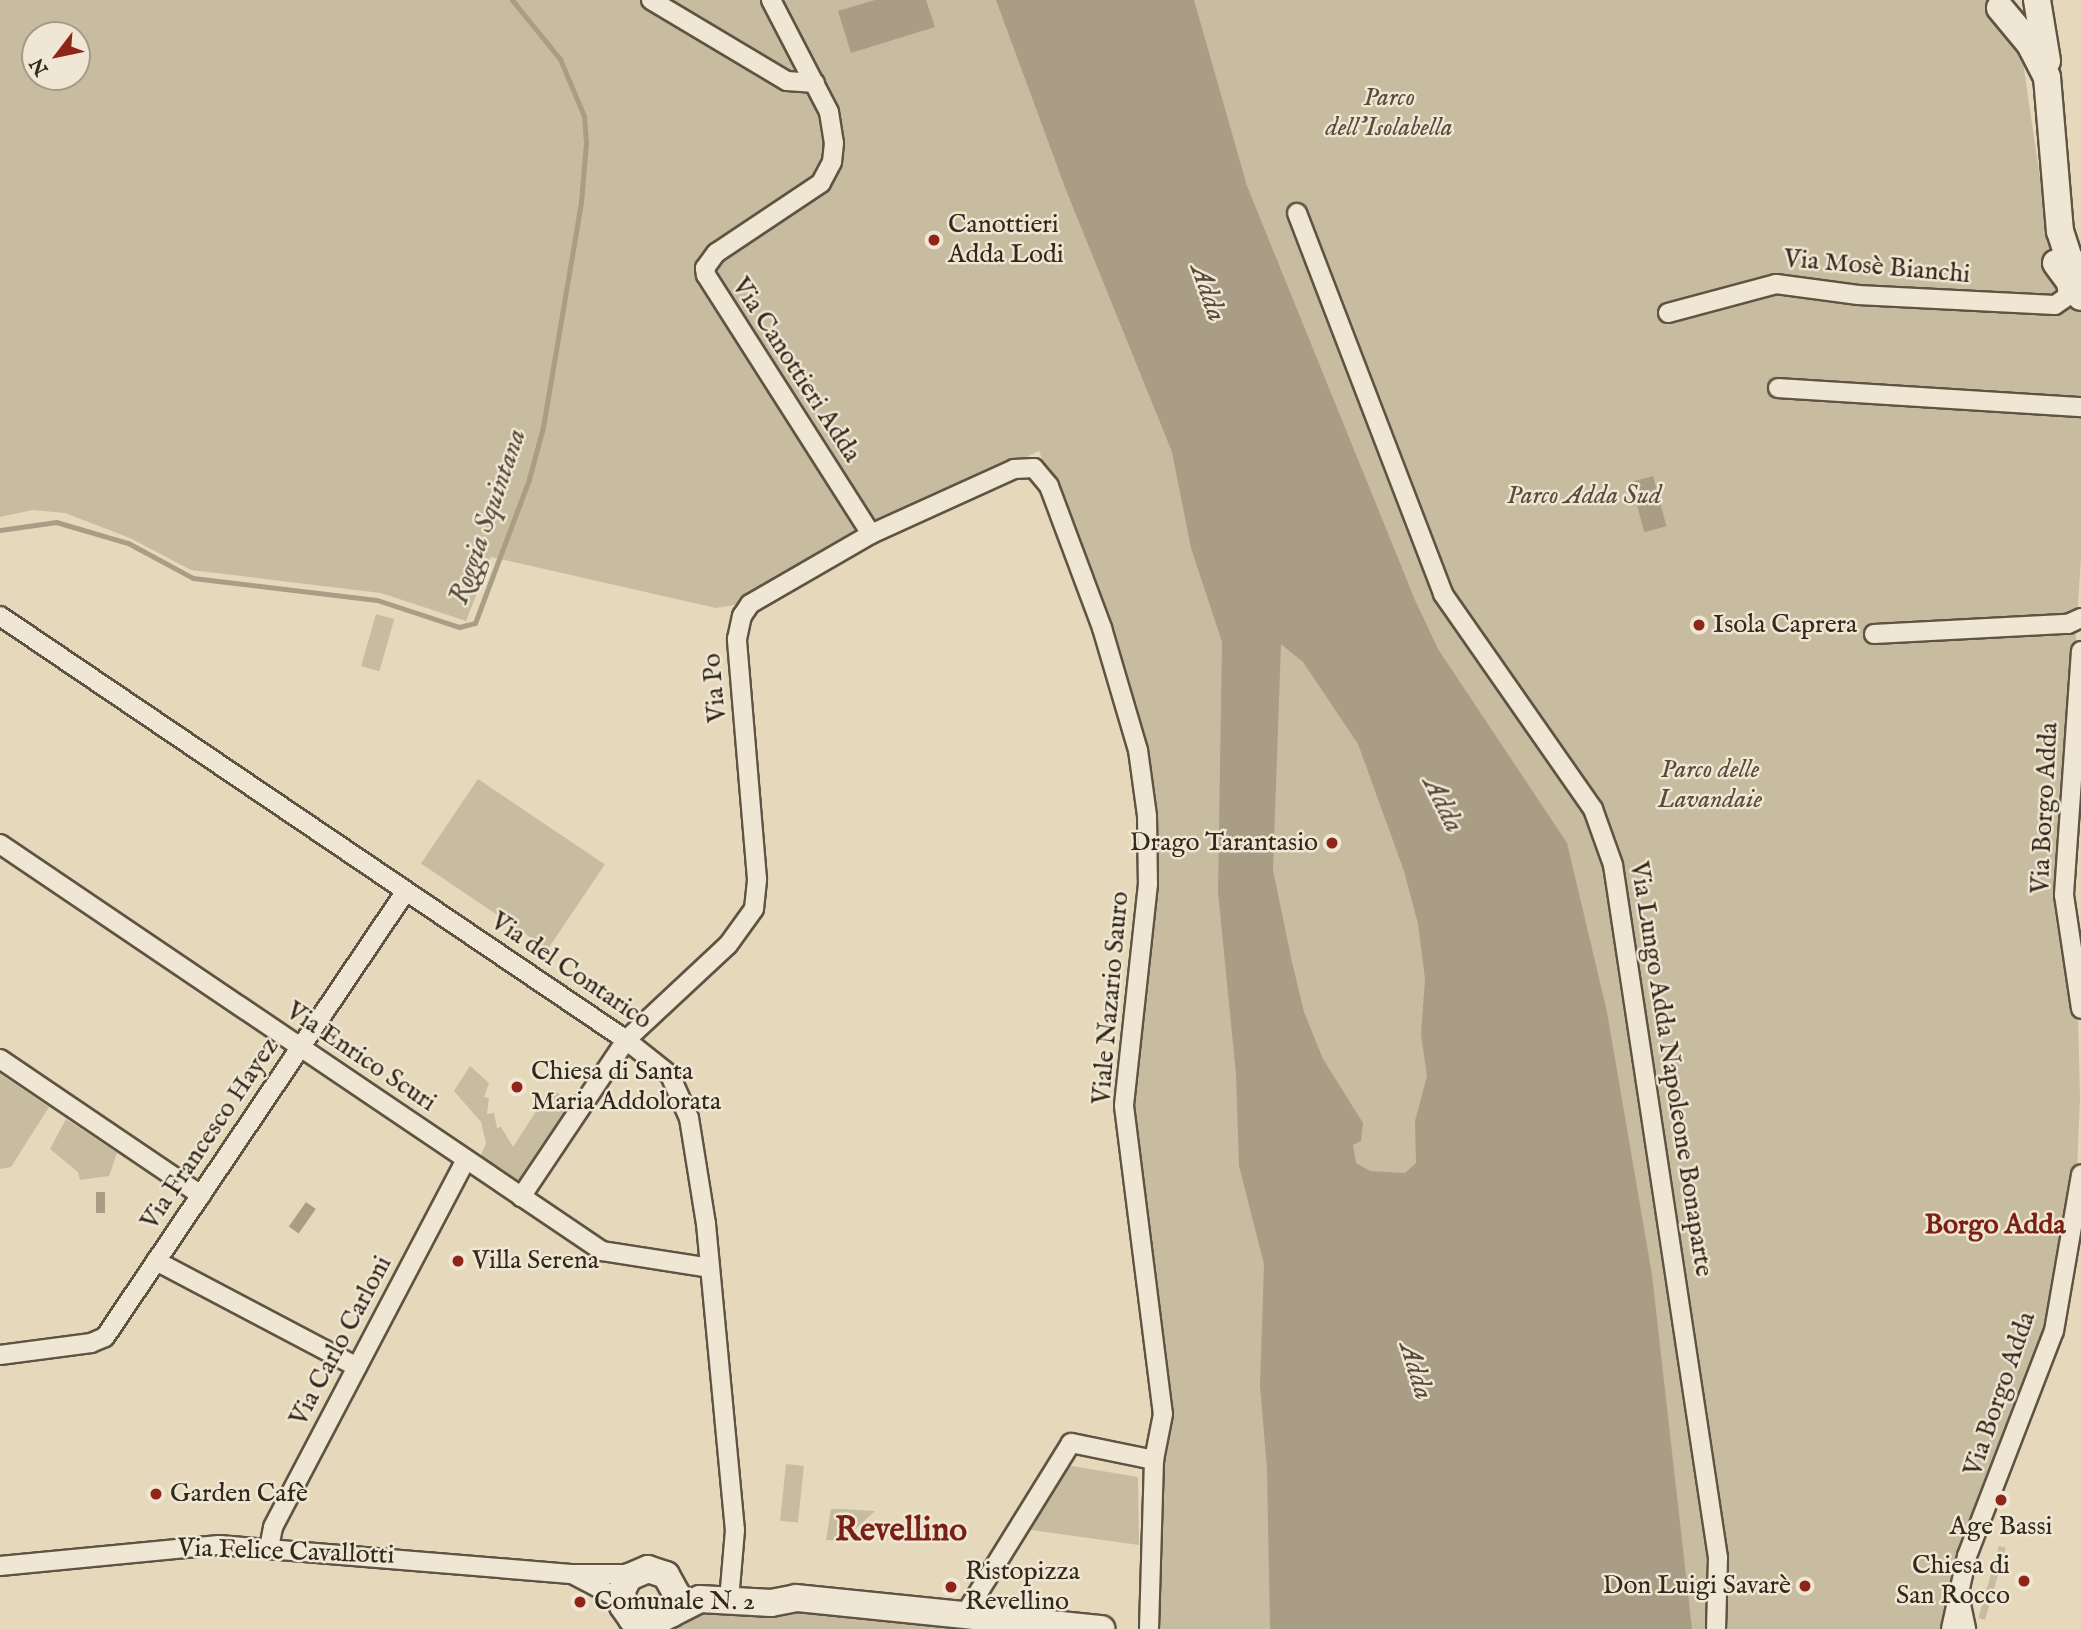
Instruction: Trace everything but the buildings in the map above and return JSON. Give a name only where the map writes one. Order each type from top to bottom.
[{"type":"street","points":[[651,0],[787,81],[815,83]]},
{"type":"street","points":[[771,0],[815,83]]},
{"type":"street","points":[[1993,4],[2017,7],[2029,0]]},
{"type":"street","points":[[2036,0],[2047,77],[2058,209],[2054,258],[2076,284]]},
{"type":"street","points":[[1993,4],[2030,44],[2047,77]]},
{"type":"street","name":"Via Canottieri Adda","points":[[815,83],[833,129],[828,174],[813,189],[716,253],[705,268],[706,275],[871,534]]},
{"type":"street","name":"Via Lungo Adda Napoleone Bonaparte","points":[[1297,213],[1443,594],[1593,809],[1613,865],[1687,1332],[1718,1558],[1716,1629]]},
{"type":"street","name":"Via Mosè Bianchi","points":[[1668,313],[1764,284],[1858,295],[2055,305],[2068,296],[2076,284]]},
{"type":"street","points":[[1778,388],[2081,407]]},
{"type":"street","name":"Via Po","points":[[521,1198],[626,1040],[734,939],[754,909],[757,879],[737,639],[741,616],[750,604],[871,534],[1021,467],[1039,472]]},
{"type":"street","name":"Viale Nazario Sauro","points":[[1039,472],[1049,486],[1102,628],[1144,780],[1148,884],[1124,1106],[1163,1414],[1154,1460],[1149,1629]]},
{"type":"street","name":"Via del Contarico","points":[[0,617],[626,1040],[661,1066],[682,1094],[701,1189],[735,1530],[729,1593]]},
{"type":"street","points":[[1874,634],[2068,624],[2081,618]]},
{"type":"street","name":"Via Borgo Adda","points":[[2081,651],[2064,895],[2081,1009]]},
{"type":"street","name":"Via Enrico Scuri","points":[[0,844],[602,1251],[710,1268]]},
{"type":"street","name":"Via Francesco Hayez","points":[[0,1355],[91,1343],[104,1338],[406,891]]},
{"type":"street","points":[[0,1059],[201,1195]]},
{"type":"street","name":"Via Carlo Carloni","points":[[269,1548],[273,1527],[466,1160]]},
{"type":"street","name":"Via Borgo Adda","points":[[1951,1629],[1959,1586],[2054,1331],[2081,1174]]},
{"type":"street","points":[[156,1261],[357,1367]]},
{"type":"street","points":[[965,1614],[1071,1443],[1154,1460]]},
{"type":"street","name":"Via Felice Cavallotti","points":[[0,1566],[182,1546],[269,1548],[571,1574],[633,1574]]},
{"type":"street","points":[[729,1593],[691,1602],[656,1623],[627,1619],[624,1586],[633,1574],[653,1569],[670,1578],[777,1603],[796,1598],[933,1620],[965,1614],[1101,1629]]},
{"type":"street","name":"Via Felice Cavallotti","points":[[571,1574],[627,1619]]},
{"type":"street","points":[[670,1578],[677,1595],[671,1614]]},
{"type":"street","name":"Via Borgo Adda","points":[[1959,1586],[1966,1629]]},
{"type":"green space","name":"Parco Adda Sud","points":[[0,0],[2014,0],[2049,241],[2062,272],[2081,298],[2081,557],[2060,890],[2078,1011],[2080,1099],[2077,1170],[2051,1328],[1950,1629],[1156,1629],[1160,1471],[1128,1106],[1151,816],[1105,628],[1039,451],[869,531],[741,604],[716,608],[491,557],[466,621],[381,593],[191,570],[130,538],[65,513],[33,510],[0,517]]},
{"type":"green space","points":[[376,614],[394,619],[379,671],[361,666]]},
{"type":"green space","points":[[478,779],[605,865],[548,949],[421,864]]},
{"type":"green space","points":[[470,1066],[489,1083],[484,1097],[489,1098],[487,1114],[494,1113],[497,1128],[501,1127],[513,1147],[542,1102],[545,1105],[555,1091],[571,1102],[517,1183],[480,1158],[486,1143],[481,1122],[454,1091]]},
{"type":"green space","points":[[0,1074],[49,1107],[11,1167],[0,1169]]},
{"type":"green space","points":[[66,1119],[117,1153],[109,1176],[80,1180],[78,1172],[50,1149]]},
{"type":"green space","points":[[786,1464],[804,1466],[798,1523],[780,1521]]},
{"type":"green space","points":[[1072,1466],[1138,1477],[1139,1545],[1031,1530],[1061,1474]]},
{"type":"green space","points":[[831,1509],[875,1511],[842,1541],[826,1540]]},
{"type":"green space","points":[[1999,1546],[2006,1548],[1985,1620],[1978,1618]]},
{"type":"green space","points":[[719,1600],[984,1629],[661,1629]]},
{"type":"water","points":[[875,0],[926,0],[935,27],[851,53],[838,11]]},
{"type":"water","name":"Adda","points":[[996,0],[1194,0],[1247,186],[1415,600],[1438,649],[1567,843],[1607,1012],[1652,1275],[1692,1629],[1270,1629],[1267,1468],[1260,1386],[1264,1264],[1239,1166],[1236,1074],[1218,892],[1222,642],[1191,548],[1172,452],[1066,190]],"holes":[[[1281,644],[1303,662],[1358,744],[1404,871],[1418,924],[1425,979],[1421,1035],[1427,1076],[1415,1121],[1416,1163],[1405,1173],[1370,1171],[1356,1163],[1353,1145],[1361,1141],[1363,1123],[1323,1059],[1304,1012],[1273,870]]]},
{"type":"water","points":[[1653,476],[1666,526],[1644,532],[1631,482]]},
{"type":"water","points":[[96,1192],[105,1192],[105,1213],[96,1213]]},
{"type":"water","points":[[306,1202],[316,1209],[299,1233],[289,1227]]},
{"type":"waterway","name":"Roggia Squintana","points":[[0,530],[56,522],[128,543],[193,578],[377,600],[459,627],[475,623],[529,479],[543,427],[581,202],[586,143],[584,116],[560,59],[512,0]]},
{"type":"place","name":"Canottieri Adda Lodi","points":[[934,240]]},
{"type":"place","name":"Isola Caprera","points":[[1699,625]]},
{"type":"place","name":"Drago Tarantasio","points":[[1332,843]]},
{"type":"place","name":"Chiesa di Santa Maria Addolorata","points":[[517,1087]]},
{"type":"place","name":"Villa Serena","points":[[458,1261]]},
{"type":"place","name":"Garden Cafè","points":[[156,1494]]},
{"type":"place","name":"Age Bassi","points":[[2001,1500]]},
{"type":"place","name":"Chiesa di San Rocco","points":[[2024,1581]]},
{"type":"place","name":"Don Luigi Savarè","points":[[1805,1586]]},
{"type":"place","name":"Ristopizza Revellino","points":[[951,1587]]},
{"type":"place","name":"Comunale N. 2","points":[[580,1602]]},
{"type":"district","name":"Borgo Adda","points":[[1995,1226]]},
{"type":"district","name":"Revellino","points":[[901,1532]]},
{"type":"park label","name":"Parco dell'Isolabella","points":[[1389,113]]},
{"type":"park label","name":"Parco delle Lavandaie","points":[[1710,785]]}]
